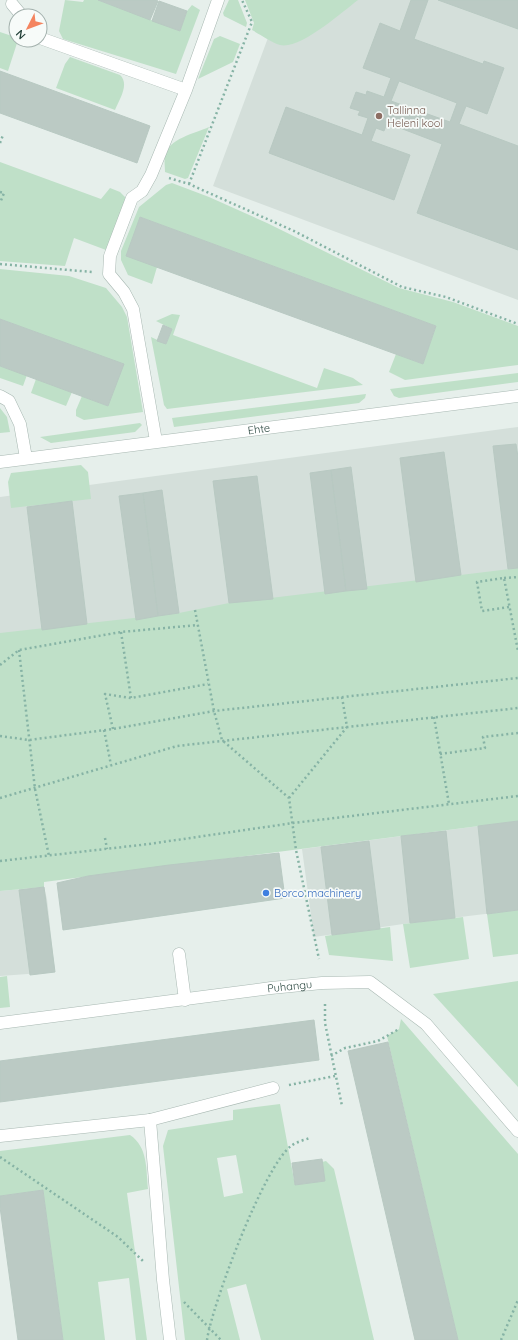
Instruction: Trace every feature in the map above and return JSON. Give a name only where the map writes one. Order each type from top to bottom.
[{"type":"street","points":[[156,441],[133,309],[124,292],[109,274],[110,256],[132,198],[142,191],[151,175],[186,90],[218,0]]},
{"type":"street","points":[[48,41],[186,90]]},
{"type":"street","points":[[0,396],[9,400],[20,424],[26,458]]},
{"type":"street","name":"Ehte","points":[[0,462],[518,396]]},
{"type":"street","points":[[179,954],[185,1000]]},
{"type":"street","name":"Puhangu","points":[[0,1023],[322,983],[370,982],[426,1024],[518,1131]]},
{"type":"street","points":[[0,1136],[150,1120],[273,1088]]},
{"type":"street","points":[[150,1120],[163,1280],[170,1340]]},
{"type":"path","points":[[189,184],[252,22],[242,0]]},
{"type":"path","points":[[0,143],[3,135]]},
{"type":"path","points":[[151,175],[189,184],[294,231],[402,287],[446,297],[518,324]]},
{"type":"path","points":[[0,192],[4,193],[0,203]]},
{"type":"path","points":[[0,264],[109,274]]},
{"type":"path","points":[[509,607],[482,611],[477,582],[518,577]]},
{"type":"path","points":[[504,578],[518,651]]},
{"type":"path","points":[[195,610],[208,684],[222,740],[289,798],[296,850],[319,959]]},
{"type":"path","points":[[0,665],[19,650],[121,632],[198,625]]},
{"type":"path","points":[[121,632],[131,698]]},
{"type":"path","points":[[19,650],[35,789],[49,856]]},
{"type":"path","points":[[0,736],[29,740],[113,729],[214,711],[518,678]]},
{"type":"path","points":[[113,729],[105,694],[131,698],[208,684]]},
{"type":"path","points":[[289,798],[347,727],[342,697]]},
{"type":"path","points":[[0,798],[35,789],[177,746],[518,708]]},
{"type":"path","points":[[434,717],[449,804]]},
{"type":"path","points":[[104,730],[111,765]]},
{"type":"path","points":[[440,754],[485,748],[483,737],[518,733]]},
{"type":"path","points":[[0,861],[107,849],[293,822],[518,796]]},
{"type":"path","points":[[105,838],[107,849]]},
{"type":"path","points":[[325,1004],[325,1023],[342,1106]]},
{"type":"path","points":[[331,1056],[345,1048],[378,1041],[399,1030]]},
{"type":"path","points":[[273,1088],[335,1076]]},
{"type":"path","points":[[207,1340],[208,1327],[220,1287],[269,1176],[290,1146],[310,1138]]},
{"type":"path","points":[[0,1157],[118,1237],[163,1280],[221,1340]]},
{"type":"path","points":[[501,1340],[518,1300]]},
{"type":"shaded area","name":"Tallinna Heleni kool","points":[[282,0],[518,0],[518,300],[213,186]]},
{"type":"shaded area","points":[[518,427],[518,598],[0,667],[0,497]]},
{"type":"shaded area","points":[[518,821],[518,910],[410,923],[314,937],[302,849]]},
{"type":"shaded area","points":[[44,887],[47,899],[55,972],[0,976],[0,891]]},
{"type":"green space","points":[[65,0],[83,2],[84,0],[98,0],[180,31],[187,11],[192,5],[200,10],[176,74],[63,39],[59,31]]},
{"type":"green space","points":[[229,0],[238,0],[247,23],[246,27],[224,16],[223,13]]},
{"type":"green space","points":[[245,0],[358,0],[332,21],[309,36],[298,42],[288,45],[280,45],[252,30],[254,23]]},
{"type":"green space","points":[[0,32],[8,35],[8,48],[15,48],[8,71],[0,68]]},
{"type":"green space","points":[[220,36],[240,44],[233,62],[198,79],[214,39]]},
{"type":"green space","points":[[70,57],[120,75],[123,79],[124,87],[115,110],[56,88],[65,64]]},
{"type":"green space","points":[[209,127],[188,178],[185,179],[165,172],[165,156],[171,145],[183,137]]},
{"type":"green space","points":[[0,162],[101,199],[110,188],[120,192],[126,198],[106,250],[74,238],[65,266],[0,261]]},
{"type":"green space","points":[[172,183],[209,197],[267,223],[399,288],[453,302],[518,326],[518,365],[405,380],[389,372],[396,354],[423,364],[436,326],[140,217],[157,267],[152,284],[128,275],[121,260],[121,251],[139,207],[166,185]]},
{"type":"green space","points":[[0,269],[69,276],[106,288],[122,307],[127,317],[143,412],[84,420],[76,416],[76,410],[82,396],[108,406],[123,364],[0,319]]},
{"type":"green space","points":[[172,314],[180,315],[173,335],[317,388],[324,368],[353,378],[363,385],[167,409],[164,405],[151,337],[166,344],[172,329],[156,321]]},
{"type":"green space","points":[[0,366],[27,375],[23,386],[0,378]]},
{"type":"green space","points":[[518,373],[518,382],[399,398],[394,396],[390,389]]},
{"type":"green space","points":[[36,379],[72,392],[66,406],[31,393]]},
{"type":"green space","points":[[366,394],[365,398],[359,403],[174,427],[172,418]]},
{"type":"green space","points":[[0,408],[7,417],[10,432],[0,433]]},
{"type":"green space","points":[[140,423],[142,425],[135,432],[51,443],[40,437]]},
{"type":"green space","points":[[81,465],[88,472],[91,499],[11,508],[8,482],[11,473]]},
{"type":"green space","points":[[518,568],[518,821],[44,882],[44,887],[0,891],[0,633],[179,613],[229,603]]},
{"type":"green space","points":[[518,910],[518,954],[493,957],[487,914]]},
{"type":"green space","points":[[463,917],[469,959],[410,968],[403,924]]},
{"type":"green space","points":[[390,927],[393,961],[329,955],[325,936]]},
{"type":"green space","points":[[7,976],[10,1007],[0,1008],[0,977]]},
{"type":"green space","points":[[518,981],[518,1087],[433,994]]},
{"type":"green space","points":[[401,1019],[518,1154],[518,1340],[458,1340],[387,1036],[399,1029]]},
{"type":"green space","points":[[280,1104],[295,1185],[324,1181],[322,1162],[326,1161],[334,1169],[374,1340],[261,1340],[246,1284],[227,1289],[240,1340],[185,1340],[163,1146],[168,1130],[233,1120],[233,1110]],"holes":[[[236,1155],[243,1193],[224,1197],[217,1158]]]},
{"type":"green space","points":[[130,1135],[136,1140],[143,1152],[147,1174],[148,1189],[127,1193],[147,1340],[136,1340],[129,1278],[98,1282],[105,1340],[63,1340],[43,1190],[0,1196],[0,1151]]},
{"type":"building","points":[[98,0],[156,0],[158,1],[150,20]]},
{"type":"building","points":[[411,0],[428,0],[414,39],[483,64],[484,61],[504,68],[487,114],[466,106],[459,124],[518,146],[518,250],[417,213],[442,144],[387,123],[384,131],[376,128],[371,141],[410,155],[394,200],[269,153],[286,107],[362,135],[368,118],[358,115],[360,111],[350,108],[356,92],[366,95],[367,91],[384,97],[391,78],[363,68],[380,23],[400,31]],"holes":[[[399,81],[457,103],[450,122],[391,101]]]},
{"type":"building","points":[[438,0],[518,0],[518,29]]},
{"type":"building","points":[[159,1],[187,11],[180,31],[152,21]]},
{"type":"building","points":[[0,71],[150,126],[137,163],[0,113]]},
{"type":"building","points":[[140,217],[436,326],[423,364],[126,256]]},
{"type":"building","points":[[0,319],[124,364],[108,406],[0,366]]},
{"type":"building","points":[[163,325],[172,329],[166,344],[157,341]]},
{"type":"building","points":[[516,444],[518,457],[518,568],[508,569],[493,446]]},
{"type":"building","points":[[444,452],[461,575],[416,582],[400,458]]},
{"type":"building","points":[[351,467],[367,589],[346,591],[331,470]]},
{"type":"building","points":[[331,470],[346,591],[325,594],[310,473]]},
{"type":"building","points":[[257,476],[273,599],[229,603],[213,481]]},
{"type":"building","points":[[162,490],[179,613],[158,616],[143,493]]},
{"type":"building","points":[[143,493],[158,616],[136,620],[119,496]]},
{"type":"building","points":[[72,501],[87,624],[42,630],[27,507]]},
{"type":"building","points":[[518,821],[518,910],[487,914],[478,826]]},
{"type":"building","points":[[446,831],[455,918],[410,923],[401,836]]},
{"type":"building","points":[[369,841],[380,929],[332,935],[321,847]]},
{"type":"building","points":[[279,853],[285,898],[63,930],[57,883],[88,876],[169,865]]},
{"type":"building","points":[[44,887],[55,972],[30,975],[19,890]]},
{"type":"building","points":[[314,1020],[319,1060],[0,1102],[0,1061]]},
{"type":"building","points":[[388,1042],[458,1340],[415,1340],[348,1051]]},
{"type":"building","points":[[322,1159],[325,1181],[295,1185],[292,1163]]},
{"type":"building","points":[[43,1190],[63,1340],[18,1340],[0,1207],[0,1196]]},
{"type":"place","name":"Tallinna Heleni kool","points":[[379,116]]},
{"type":"place","name":"Borco machinery","points":[[266,893]]}]
